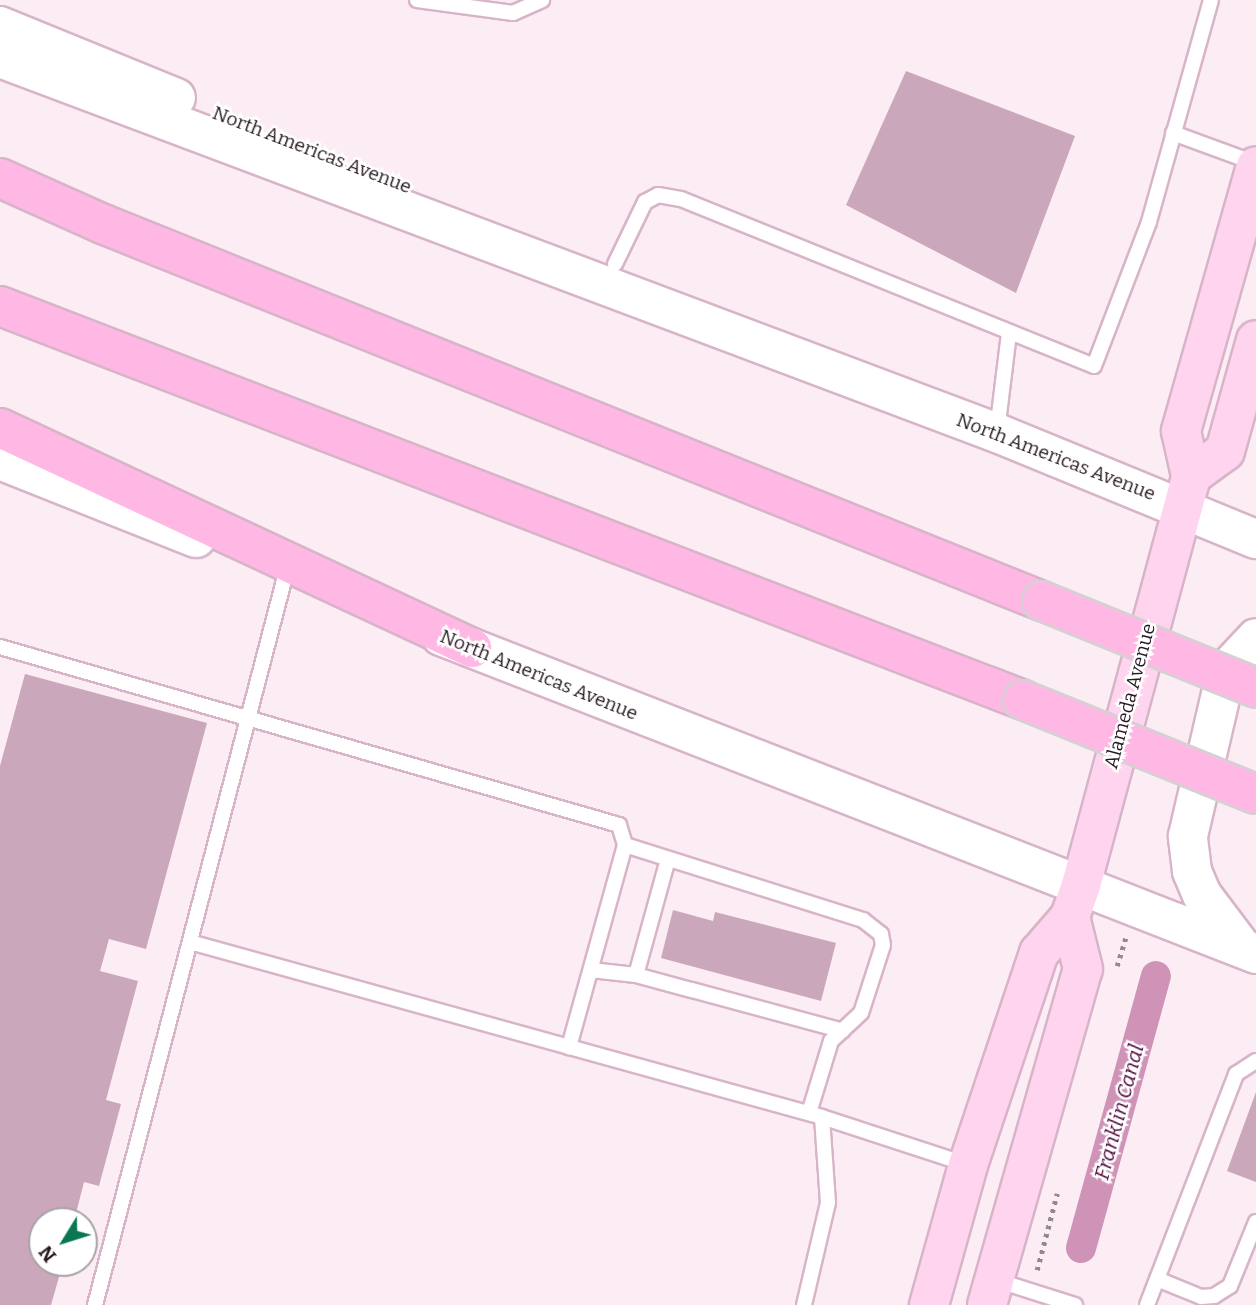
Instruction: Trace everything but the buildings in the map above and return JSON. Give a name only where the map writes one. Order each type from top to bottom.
[{"type":"highway","points":[[0,178],[103,224],[1256,688]]},
{"type":"highway","points":[[0,306],[1023,700],[1256,794]]},
{"type":"highway","points":[[0,428],[472,648]]},
{"type":"main road","name":"North Americas Avenue","points":[[0,26],[206,110],[714,301],[852,380]]},
{"type":"main road","name":"North Americas Avenue","points":[[0,58],[997,433],[1185,491],[1256,539]]},
{"type":"main road","name":"Alameda Avenue","points":[[929,1305],[968,1165],[1039,953],[1075,901],[1185,491],[1181,431],[1256,165]]},
{"type":"main road","points":[[1185,491],[1225,451],[1256,340]]},
{"type":"main road","name":"North Americas Avenue","points":[[0,460],[472,648],[1075,901],[1249,951]]},
{"type":"main road","points":[[1249,951],[1202,895],[1192,871],[1188,836],[1224,681],[1233,663],[1256,638]]},
{"type":"main road","name":"Alameda Avenue","points":[[991,1292],[1083,969],[1075,901]]},
{"type":"lane","points":[[418,0],[513,13],[542,0]]},
{"type":"lane","points":[[615,264],[645,202],[658,195],[681,199],[1094,366],[1149,222],[1211,0]]},
{"type":"lane","points":[[1173,133],[1256,165]]},
{"type":"lane","points":[[997,433],[1009,333]]},
{"type":"lane","points":[[95,1305],[286,573]]},
{"type":"lane","points":[[0,648],[190,699],[247,722],[606,819],[619,825],[625,845],[569,1047]]},
{"type":"lane","points":[[625,845],[875,927],[883,945],[861,1013],[831,1041],[816,1115],[826,1221],[804,1305]]},
{"type":"lane","points":[[636,975],[668,859]]},
{"type":"lane","points":[[190,942],[816,1115],[968,1165]]},
{"type":"lane","points":[[591,970],[636,975],[844,1031]]},
{"type":"lane","points":[[1147,1305],[1236,1074],[1256,1062]]},
{"type":"lane","points":[[1157,1279],[1201,1297],[1214,1296],[1230,1286],[1256,1222]]},
{"type":"lane","points":[[991,1292],[1075,1305]]},
{"type":"waterway","name":"Franklin Canal","points":[[1081,1248],[1156,976]]}]
